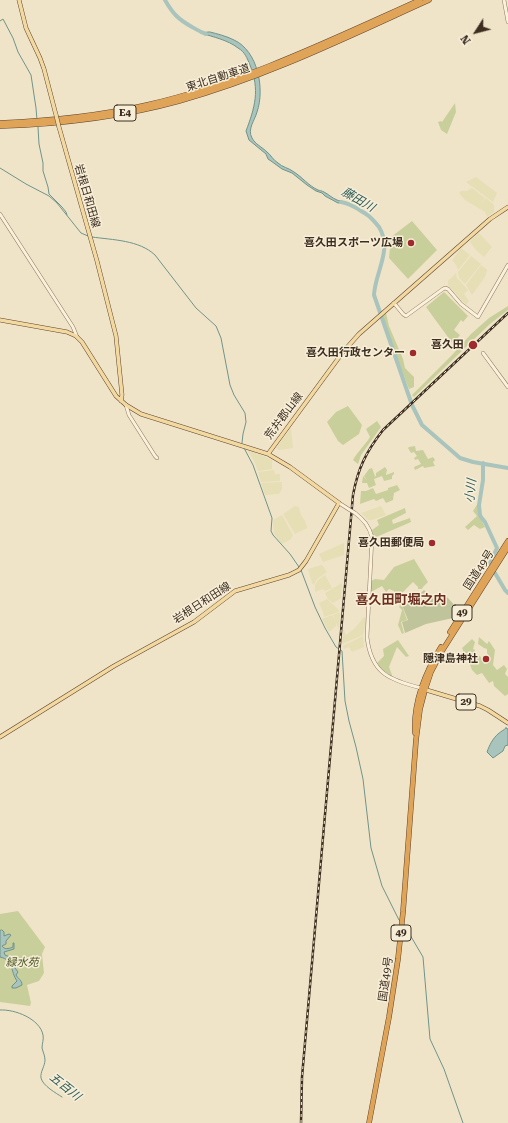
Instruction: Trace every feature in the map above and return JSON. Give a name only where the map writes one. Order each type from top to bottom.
[{"type":"highway","name":"東北自動車道","points":[[262,71],[420,0]]},
{"type":"highway","name":"東北自動車道","points":[[0,126],[68,122],[127,113],[180,100],[244,78],[343,39],[429,0]]},
{"type":"highway","name":"東北自動車道","points":[[0,123],[67,118],[126,109],[178,97],[244,78]]},
{"type":"highway","name":"国道49号","points":[[369,1123],[389,1017],[400,939],[416,740],[427,671],[508,541]]},
{"type":"highway","name":"国道49号","points":[[423,689],[442,651],[508,547]]},
{"type":"main road","name":"岩根日和田線","points":[[19,0],[26,28],[44,69],[97,261],[116,336],[122,396],[121,401]]},
{"type":"main road","name":"荒井郡山線","points":[[77,337],[82,342],[115,394],[126,405],[141,414],[268,454],[351,343],[374,320],[490,219],[508,207]]},
{"type":"main road","points":[[0,320],[67,332],[77,337]]},
{"type":"main road","points":[[268,454],[290,467],[339,503]]},
{"type":"main road","name":"岩根日和田線","points":[[0,737],[114,666],[194,622],[235,591],[295,572],[306,561],[339,503]]},
{"type":"main road","name":"29","points":[[423,689],[480,706],[508,723]]},
{"type":"street","points":[[504,0],[508,22]]},
{"type":"street","points":[[0,214],[73,327],[77,337]]},
{"type":"street","points":[[394,303],[406,316],[445,288],[448,289],[461,304],[478,317],[508,266]]},
{"type":"street","points":[[483,353],[508,386]]},
{"type":"street","points":[[126,405],[129,415],[157,458]]},
{"type":"street","points":[[339,503],[355,513],[366,523],[372,537],[367,637],[369,653],[375,664],[386,675],[399,683],[423,689]]},
{"type":"shaded area","points":[[476,177],[497,193],[493,202],[466,182]]},
{"type":"shaded area","points":[[472,188],[485,198],[481,204],[486,198],[494,205],[494,212],[487,217],[485,212],[465,200],[459,193]]},
{"type":"shaded area","points":[[479,233],[492,247],[484,257],[470,242]]},
{"type":"shaded area","points":[[461,248],[470,255],[458,270],[452,260]]},
{"type":"shaded area","points":[[471,256],[481,264],[465,284],[459,278],[458,272]]},
{"type":"shaded area","points":[[481,265],[487,270],[485,277],[472,295],[466,285]]},
{"type":"shaded area","points":[[456,273],[457,278],[468,290],[464,294],[469,301],[466,305],[448,285],[448,281]]},
{"type":"shaded area","points":[[291,428],[293,448],[279,450],[276,448]]},
{"type":"shaded area","points":[[247,450],[272,460],[272,469],[258,471]]},
{"type":"shaded area","points":[[274,470],[275,474],[280,474],[280,481],[261,482],[258,472]]},
{"type":"shaded area","points":[[282,482],[282,489],[279,494],[265,495],[261,483]]},
{"type":"shaded area","points":[[295,506],[299,507],[307,528],[295,534],[283,514]]},
{"type":"shaded area","points":[[381,506],[386,515],[368,520],[361,513]]},
{"type":"shaded area","points":[[282,515],[293,535],[291,539],[282,544],[274,534],[273,520]]},
{"type":"shaded area","points":[[344,543],[344,555],[323,562],[319,554]]},
{"type":"shaded area","points":[[322,565],[327,572],[317,579],[314,585],[308,569]]},
{"type":"shaded area","points":[[325,575],[332,588],[325,591],[323,589],[315,592],[315,585],[318,580]]},
{"type":"shaded area","points":[[342,583],[341,598],[333,603],[328,599],[325,593]]},
{"type":"shaded area","points":[[327,599],[339,610],[339,612],[324,617],[319,603]]},
{"type":"shaded area","points":[[340,613],[339,629],[336,623],[336,626],[329,632],[322,619],[332,615],[336,622],[333,615]]},
{"type":"shaded area","points":[[367,616],[363,635],[342,644],[343,629],[346,635],[355,628],[363,618]]},
{"type":"shaded area","points":[[363,636],[364,647],[352,652],[349,647],[344,649],[343,646]]},
{"type":"green space","points":[[455,103],[456,112],[447,134],[441,130],[438,122],[442,122]]},
{"type":"green space","name":"喜久田スポーツ広場","points":[[412,221],[437,250],[408,279],[389,258],[391,237]]},
{"type":"green space","points":[[444,292],[468,316],[463,322],[461,320],[454,330],[460,335],[453,344],[426,307]]},
{"type":"green space","points":[[508,306],[508,310],[490,324],[414,397],[412,395],[471,334],[489,318]]},
{"type":"green space","points":[[386,313],[389,326],[403,359],[405,368],[414,377],[414,387],[409,389],[387,331],[383,316]]},
{"type":"green space","points":[[348,406],[362,425],[359,434],[343,445],[338,441],[327,422],[336,412]]},
{"type":"green space","points":[[377,421],[381,427],[361,455],[358,464],[353,460],[370,437],[366,429]]},
{"type":"green space","points":[[415,446],[416,451],[423,450],[428,459],[433,457],[435,460],[433,462],[435,466],[424,468],[423,466],[415,470],[414,467],[421,464],[418,459],[415,460],[414,458],[417,456],[414,452],[411,453],[408,448]]},
{"type":"green space","points":[[385,467],[387,470],[386,475],[394,472],[392,479],[384,481],[382,476],[374,479],[376,485],[369,488],[367,483],[362,483],[363,476],[367,480],[364,476],[369,469],[372,468],[374,477],[376,476],[376,473]]},
{"type":"green space","points":[[397,485],[400,490],[394,493],[393,500],[386,503],[383,498],[376,501],[374,499],[360,504],[361,491],[366,491],[373,488],[376,494]]},
{"type":"green space","points":[[478,503],[480,515],[485,527],[480,529],[474,525],[468,530],[465,527],[477,516],[473,511]]},
{"type":"green space","points":[[405,508],[406,513],[392,520],[393,524],[410,518],[411,522],[374,538],[372,530],[379,525],[377,520]]},
{"type":"green space","points":[[414,559],[428,582],[422,589],[418,589],[413,582],[397,598],[394,596],[394,591],[389,589],[386,592],[382,586],[371,592],[371,581],[375,579],[384,580],[394,567]]},
{"type":"green space","points":[[424,590],[438,603],[446,596],[459,610],[453,618],[426,624],[405,633],[402,622],[408,620],[402,605],[414,599]]},
{"type":"green space","points":[[407,596],[409,600],[402,605],[407,620],[401,622],[404,633],[402,634],[398,625],[402,610],[396,600],[400,597],[404,601],[404,598]]},
{"type":"green space","points":[[479,637],[487,644],[489,641],[495,650],[493,665],[497,670],[504,665],[507,669],[505,674],[508,677],[508,694],[505,696],[494,686],[493,681],[489,683],[482,673],[477,675],[472,670],[467,657],[463,655],[462,648],[472,639],[475,642],[473,649],[475,650],[475,653],[481,657],[484,664],[488,663],[489,658],[487,649],[478,644]]},
{"type":"green space","points":[[398,640],[409,656],[406,657],[397,647],[389,667],[392,676],[384,671],[377,663],[384,656],[383,649]]},
{"type":"green space","name":"緑水苑","points":[[18,911],[45,947],[42,954],[44,973],[39,981],[27,985],[31,1003],[30,1006],[0,1002],[0,914]]},
{"type":"water","points":[[210,32],[228,37],[242,45],[249,53],[258,72],[260,82],[259,103],[250,131],[253,140],[281,166],[297,174],[318,190],[339,201],[345,202],[338,203],[316,191],[292,173],[282,169],[268,159],[266,154],[249,140],[246,131],[254,106],[256,91],[250,65],[244,53],[234,45],[201,33]]},
{"type":"water","points":[[506,728],[508,729],[508,745],[505,746],[503,751],[493,758],[487,752],[489,747],[496,736]]},
{"type":"water","points":[[2,930],[4,932],[4,936],[9,934],[11,935],[6,941],[6,944],[2,946],[4,948],[13,947],[14,943],[14,949],[4,952],[5,955],[10,957],[12,963],[16,958],[17,959],[15,968],[18,972],[16,975],[21,981],[22,985],[16,988],[12,988],[17,981],[10,963],[4,958],[0,957],[0,931]]},
{"type":"waterway","name":"藤田川","points":[[165,0],[173,13],[179,19],[206,34]]},
{"type":"waterway","points":[[0,21],[3,19],[13,38],[18,52],[31,75],[37,120]]},
{"type":"waterway","points":[[38,127],[43,171],[49,194],[62,207],[67,215]]},
{"type":"waterway","points":[[0,168],[49,196],[57,203],[81,233],[88,236]]},
{"type":"waterway","name":"藤田川","points":[[341,202],[354,206],[370,217],[379,227],[383,236],[384,253],[374,295],[412,405],[422,425],[460,458],[473,462],[508,468]]},
{"type":"waterway","points":[[92,237],[117,240],[141,246],[149,250],[155,255],[196,308],[216,326],[221,338],[230,385],[245,413],[246,422],[242,443]]},
{"type":"waterway","points":[[244,448],[253,465],[272,518],[271,531],[299,567]]},
{"type":"waterway","name":"小川","points":[[483,463],[483,480],[479,505],[480,515],[485,522],[497,548],[490,563]]},
{"type":"waterway","points":[[301,570],[315,607],[325,628],[336,647],[342,651],[345,701],[363,779],[371,848],[382,886],[401,922]]},
{"type":"waterway","name":"小川","points":[[495,573],[508,593]]},
{"type":"waterway","points":[[403,923],[423,957],[430,1039],[444,1069],[463,1123]]},
{"type":"waterway","name":"五百川","points":[[0,1010],[13,1011],[26,1016],[41,1029],[43,1037],[42,1048],[45,1060],[41,1078],[47,1086],[62,1097]]},
{"type":"railway","points":[[301,1123],[302,1077],[355,485],[360,468],[383,430],[508,313]]},
{"type":"place","name":"喜久田スポーツ広場","points":[[411,243]]},
{"type":"place","name":"喜久田","points":[[473,345]]},
{"type":"place","name":"喜久田行政センター","points":[[413,353]]},
{"type":"place","name":"喜久田郵便局","points":[[432,543]]},
{"type":"place","name":"隠津島神社","points":[[486,659]]},
{"type":"district","name":"喜久田町堀之内","points":[[401,600]]}]
